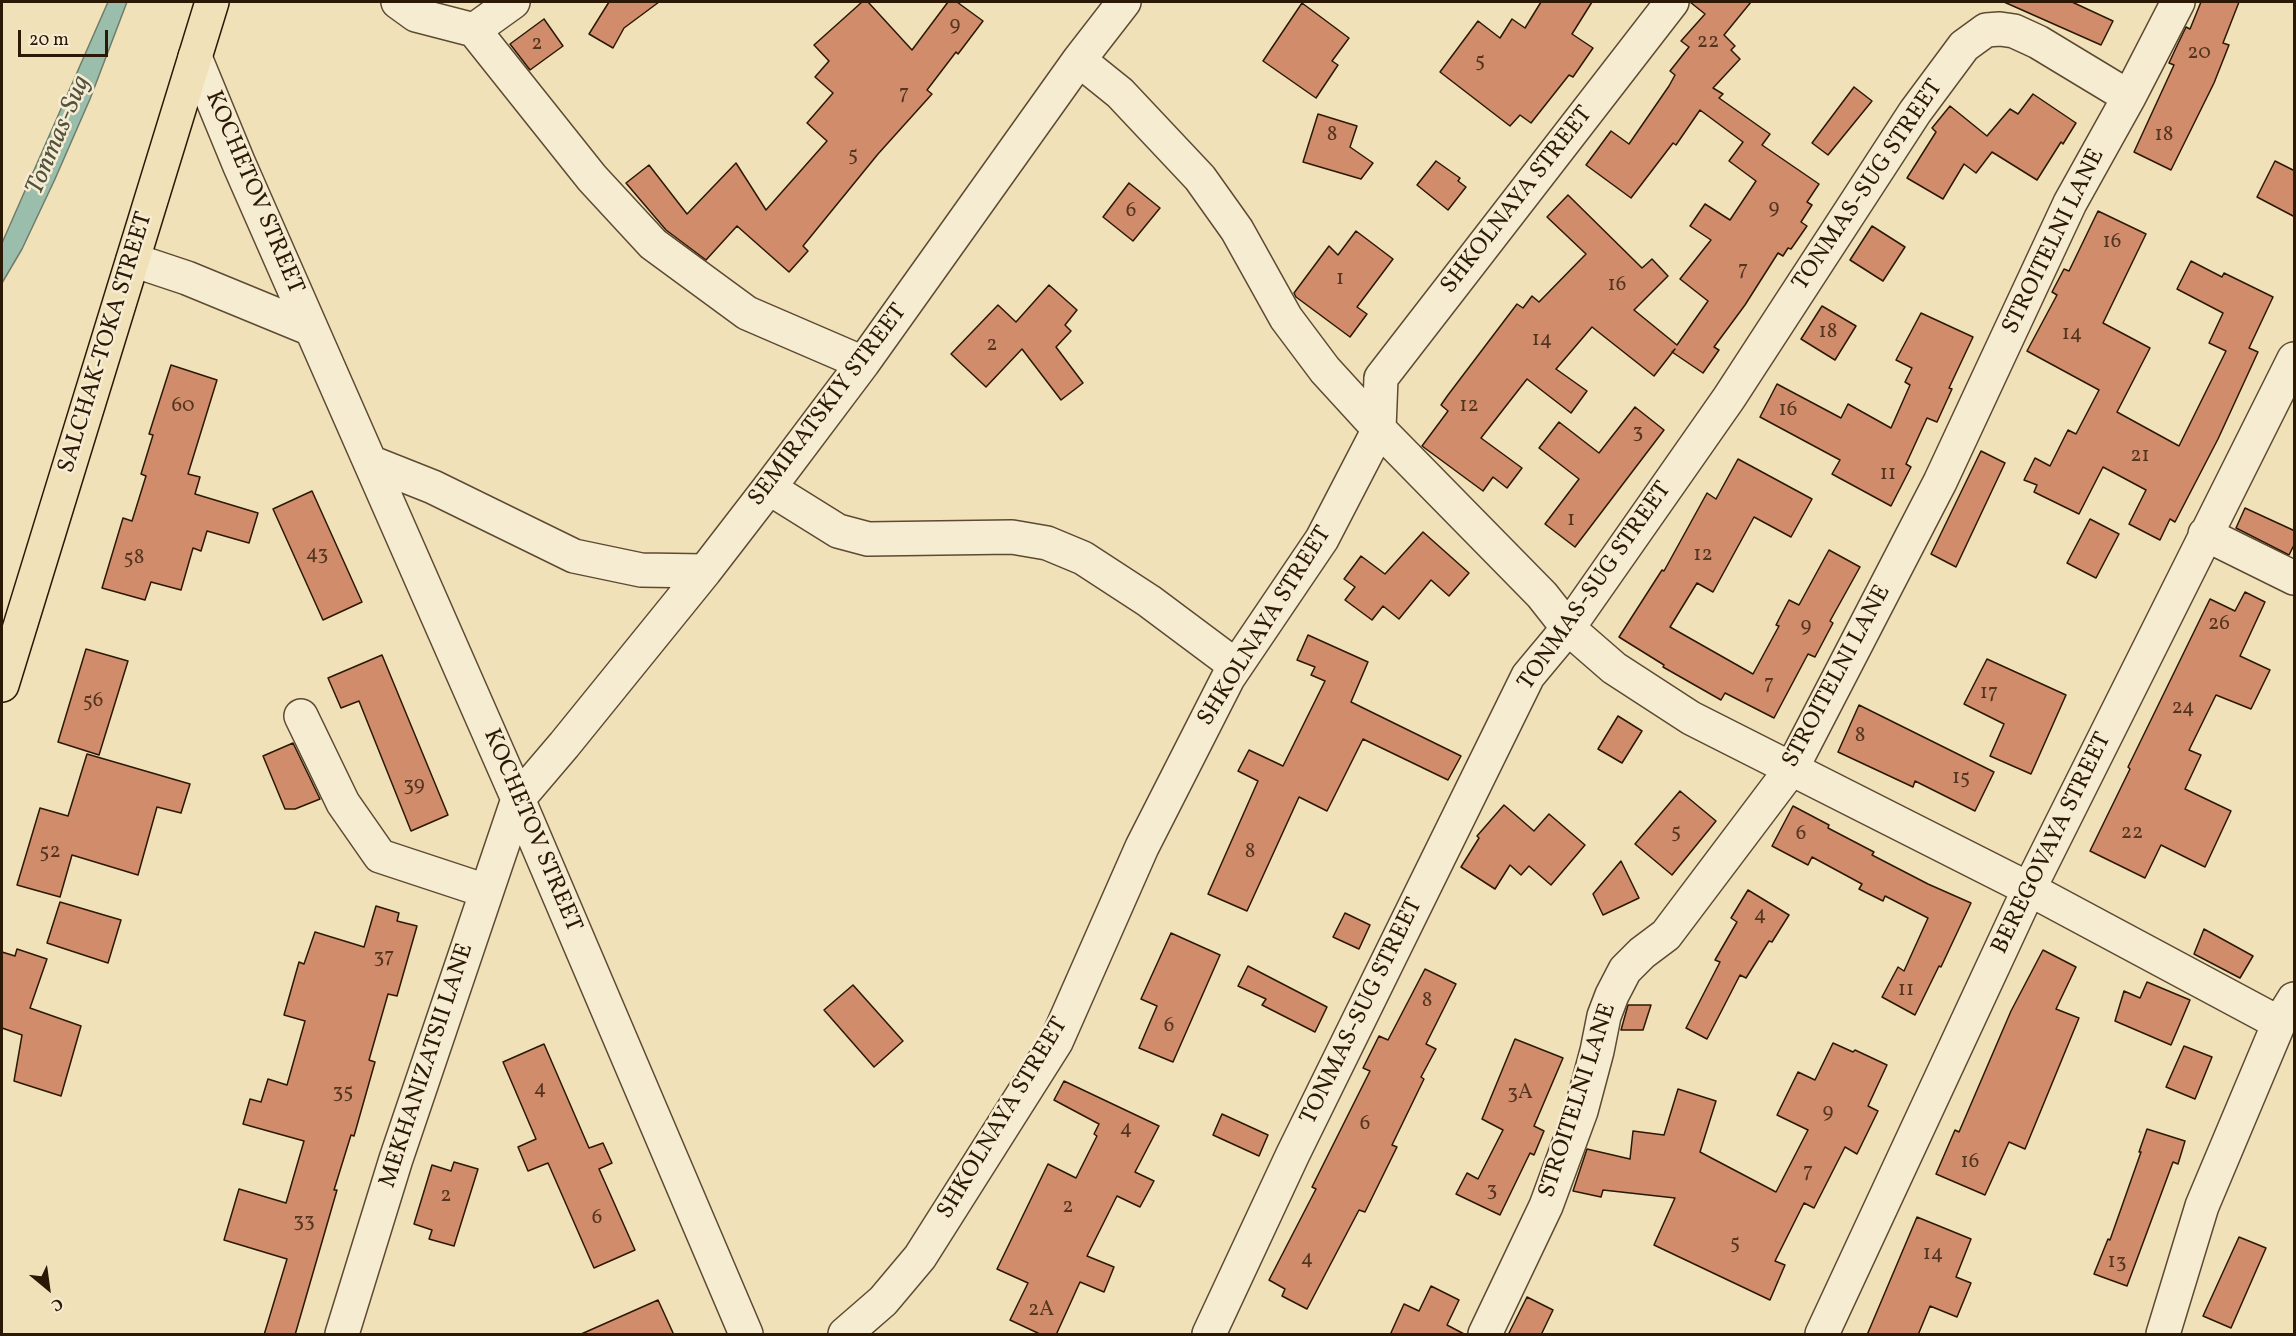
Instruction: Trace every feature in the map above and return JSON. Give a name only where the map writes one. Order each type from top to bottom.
[{"type":"main road","name":"SALCHAK-TOKA STREET","points":[[2,685],[212,2]]},
{"type":"street","points":[[398,2],[416,15],[474,30],[592,178],[653,244],[747,313],[863,363]]},
{"type":"street","points":[[474,30],[513,2]]},
{"type":"street","name":"SEMIRATSKIY STREET","points":[[518,799],[705,571],[769,488],[863,363],[1079,60],[1124,2]]},
{"type":"street","name":"SHKOLNAYA STREET","points":[[846,1335],[883,1301],[920,1257],[1056,1042],[1142,847],[1236,666],[1322,539],[1379,429],[1381,378],[1672,2]]},
{"type":"street","name":"STROITELNI LANE","points":[[1485,1335],[1546,1206],[1581,1111],[1604,1016],[1625,970],[1666,934],[1792,768],[1940,482],[2070,203],[2129,97],[2178,2]]},
{"type":"street","name":"TONMAS-SUG STREET","points":[[1209,1335],[1293,1154],[1528,676],[1568,628],[1729,398],[1915,112],[1964,46],[1986,30],[2000,29],[2014,32],[2038,42],[2129,97]]},
{"type":"street","name":"KOCHETOV STREET","points":[[195,57],[311,329],[518,799],[746,1335]]},
{"type":"street","points":[[1079,60],[1120,93],[1200,178],[1237,230],[1286,318],[1325,370],[1379,429],[1542,595],[1568,628],[1614,668],[1691,718],[2029,889],[2287,1011],[2202,1206],[2163,1335]]},
{"type":"street","name":"KOCHETOV STREET","points":[[133,260],[187,278],[311,329]]},
{"type":"street","name":"BEREGOVAYA STREET","points":[[1822,1335],[2029,889],[2205,534],[2295,359]]},
{"type":"street","points":[[370,462],[433,487],[574,556],[641,570],[705,571]]},
{"type":"street","points":[[769,488],[838,531],[868,539],[1012,537],[1047,543],[1083,558],[1149,600],[1236,666]]},
{"type":"street","points":[[2205,534],[2295,578]]},
{"type":"street","points":[[301,716],[343,803],[380,856],[486,891]]},
{"type":"street","name":"MEKHANIZATSII LANE","points":[[342,1335],[396,1159],[518,799]]},
{"type":"water","name":"Tonmas-Sug","points":[[108,2],[127,2],[90,99],[55,179],[22,249],[2,283],[2,243]]},
{"type":"building","points":[[609,2],[659,2],[624,28],[613,48],[589,34]]},
{"type":"building","points":[[862,2],[868,2],[912,50],[948,2],[957,2],[983,21],[927,90],[932,94],[878,154],[803,246],[808,251],[789,272],[737,226],[706,260],[666,230],[626,183],[649,165],[687,214],[736,163],[766,210],[827,141],[807,123],[833,93],[815,77],[829,61],[814,45]]},
{"type":"building","points":[[1541,2],[1592,2],[1572,34],[1593,48],[1573,77],[1569,75],[1531,123],[1520,115],[1510,126],[1440,72],[1478,21],[1500,38],[1512,19],[1525,28]]},
{"type":"building","points":[[1690,2],[1751,2],[1724,35],[1735,46],[1731,50],[1740,59],[1713,88],[1723,94],[1719,98],[1770,134],[1762,145],[1819,184],[1807,202],[1812,205],[1801,222],[1807,226],[1791,249],[1788,248],[1783,256],[1778,253],[1745,305],[1714,347],[1719,350],[1703,373],[1672,352],[1654,376],[1592,327],[1556,369],[1587,391],[1571,413],[1527,379],[1481,438],[1522,468],[1507,488],[1493,477],[1483,491],[1422,446],[1448,411],[1441,405],[1517,304],[1523,308],[1532,296],[1539,302],[1586,254],[1547,217],[1568,195],[1642,268],[1652,259],[1668,276],[1634,310],[1677,345],[1708,301],[1680,279],[1711,240],[1690,226],[1705,204],[1730,220],[1756,181],[1729,161],[1743,142],[1700,110],[1676,145],[1673,143],[1631,198],[1586,165],[1611,131],[1629,144],[1669,86],[1675,75],[1670,71],[1689,47],[1681,41],[1705,14]]},
{"type":"building","points":[[2004,2],[2072,2],[2113,21],[2101,45]]},
{"type":"building","points":[[2201,2],[2239,2],[2223,43],[2229,45],[2214,83],[2171,170],[2134,152],[2174,65],[2169,63],[2186,27],[2190,29]]},
{"type":"building","points":[[1302,3],[1349,38],[1332,61],[1338,65],[1316,98],[1263,61]]},
{"type":"building","points":[[544,19],[563,46],[530,70],[510,44]]},
{"type":"building","points":[[1854,87],[1872,101],[1828,155],[1812,143]]},
{"type":"building","points":[[2033,94],[2076,123],[2037,180],[1992,152],[1976,173],[1964,164],[1943,199],[1907,178],[1936,132],[1932,128],[1950,106],[1987,136],[2010,109],[2018,114]]},
{"type":"building","points":[[1318,114],[1357,126],[1350,147],[1373,163],[1361,179],[1303,162]]},
{"type":"building","points":[[1436,161],[1460,178],[1458,181],[1466,187],[1448,210],[1417,185]]},
{"type":"building","points":[[2275,161],[2295,171],[2295,217],[2257,197]]},
{"type":"building","points":[[1129,183],[1160,208],[1133,241],[1103,217]]},
{"type":"building","points":[[2098,211],[2146,234],[2103,323],[2150,348],[2117,412],[2179,446],[2226,351],[2209,343],[2223,313],[2177,289],[2191,261],[2222,277],[2224,273],[2273,297],[2249,348],[2258,352],[2218,439],[2175,522],[2170,519],[2160,540],[2129,524],[2146,490],[2103,467],[2079,514],[2034,492],[2037,485],[2024,480],[2035,458],[2050,466],[2068,430],[2076,434],[2099,390],[2027,351],[2057,295],[2052,292],[2064,269],[2069,271]]},
{"type":"building","points":[[1872,226],[1905,247],[1883,281],[1850,260]]},
{"type":"building","points":[[1356,231],[1393,259],[1357,307],[1367,314],[1350,337],[1296,297],[1294,293],[1329,246],[1338,255]]},
{"type":"building","points":[[1049,285],[1077,310],[1065,325],[1071,331],[1056,347],[1083,383],[1061,400],[1022,349],[986,387],[951,354],[998,305],[1016,322]]},
{"type":"building","points":[[1822,306],[1856,326],[1835,360],[1801,339]]},
{"type":"building","points":[[1921,313],[1973,337],[1949,388],[1952,389],[1937,422],[1927,418],[1906,464],[1911,467],[1891,506],[1832,474],[1840,460],[1760,417],[1777,384],[1841,418],[1848,404],[1891,428],[1910,385],[1905,382],[1912,368],[1896,360]]},
{"type":"building","points":[[171,365],[217,380],[188,474],[200,477],[195,494],[258,513],[249,543],[207,531],[201,551],[193,548],[181,590],[151,582],[145,600],[102,588],[123,518],[132,521],[146,476],[141,474],[153,435],[149,434]]},
{"type":"building","points":[[1635,407],[1664,430],[1575,547],[1545,524],[1579,479],[1539,448],[1559,422],[1599,453]]},
{"type":"building","points":[[1981,451],[2005,463],[1956,567],[1931,554]]},
{"type":"building","points":[[1738,459],[1812,499],[1791,537],[1754,517],[1713,592],[1697,583],[1670,627],[1753,674],[1779,626],[1776,625],[1789,600],[1799,605],[1829,550],[1860,567],[1830,621],[1833,623],[1815,657],[1808,654],[1774,718],[1725,693],[1721,700],[1663,667],[1664,665],[1619,637],[1662,570],[1664,571],[1707,493],[1716,499]]},
{"type":"building","points":[[312,491],[362,602],[323,620],[273,509]]},
{"type":"building","points":[[2245,508],[2295,531],[2295,543],[2289,555],[2236,528]]},
{"type":"building","points":[[2090,519],[2119,534],[2096,578],[2067,563]]},
{"type":"building","points":[[1423,532],[1469,573],[1449,596],[1431,580],[1399,619],[1383,606],[1372,620],[1345,600],[1355,587],[1344,579],[1361,556],[1385,574]]},
{"type":"building","points":[[2245,592],[2265,602],[2240,656],[2270,670],[2251,709],[2216,695],[2189,750],[2201,755],[2185,789],[2231,811],[2205,867],[2161,845],[2145,878],[2090,851],[2130,769],[2128,767],[2210,599],[2235,611]]},
{"type":"building","points":[[1308,635],[1368,662],[1351,702],[1461,756],[1448,780],[1363,739],[1327,811],[1299,797],[1247,911],[1208,894],[1258,781],[1238,771],[1249,750],[1283,766],[1325,681],[1311,675],[1315,667],[1297,660]]},
{"type":"building","points":[[86,649],[128,661],[99,755],[58,742]]},
{"type":"building","points":[[382,655],[448,815],[411,831],[359,701],[341,708],[328,678]]},
{"type":"building","points":[[1987,659],[2066,695],[2031,774],[1990,756],[2004,724],[1964,704]]},
{"type":"building","points":[[1859,705],[1994,772],[1975,811],[1915,781],[1913,787],[1838,752]]},
{"type":"building","points":[[1618,716],[1642,731],[1622,763],[1598,749]]},
{"type":"building","points":[[293,743],[320,799],[295,809],[285,809],[263,756]]},
{"type":"building","points":[[87,754],[190,784],[181,813],[157,807],[138,875],[72,855],[60,897],[17,885],[40,808],[68,816]]},
{"type":"building","points":[[1680,791],[1716,821],[1672,875],[1635,844]]},
{"type":"building","points":[[1504,805],[1534,831],[1549,814],[1585,845],[1551,885],[1529,866],[1521,875],[1510,865],[1495,889],[1461,867],[1479,838],[1477,836]]},
{"type":"building","points":[[1793,806],[1829,825],[1828,828],[1874,852],[1872,855],[1971,903],[1915,1015],[1882,997],[1898,967],[1904,971],[1928,918],[1885,896],[1883,901],[1859,889],[1862,884],[1812,857],[1808,865],[1772,846]]},
{"type":"building","points":[[1621,861],[1639,898],[1603,915],[1593,894]]},
{"type":"building","points":[[1748,890],[1789,915],[1772,942],[1769,941],[1746,978],[1740,975],[1707,1039],[1686,1028],[1720,962],[1715,960],[1737,922],[1731,918]]},
{"type":"building","points":[[60,902],[121,920],[108,963],[47,943]]},
{"type":"building","points":[[376,906],[399,913],[397,921],[417,926],[397,996],[388,994],[369,1060],[375,1062],[354,1136],[351,1135],[334,1190],[337,1190],[295,1335],[264,1335],[287,1259],[224,1240],[239,1189],[286,1203],[304,1141],[243,1124],[250,1099],[261,1102],[268,1079],[287,1085],[305,1021],[284,1015],[299,962],[304,964],[315,932],[364,947]]},
{"type":"building","points":[[1345,913],[1370,925],[1359,949],[1333,937]]},
{"type":"building","points":[[2204,929],[2253,956],[2240,978],[2194,954]]},
{"type":"building","points":[[1171,933],[1220,955],[1173,1062],[1139,1048],[1157,1006],[1141,999]]},
{"type":"building","points":[[17,949],[47,959],[30,1008],[81,1026],[61,1096],[14,1081],[22,1035],[2,1028],[2,952],[15,956]]},
{"type":"building","points":[[2043,950],[2076,967],[2056,1009],[2079,1018],[2025,1149],[2009,1142],[1985,1195],[1936,1174],[1955,1130],[1959,1132],[2011,1011]]},
{"type":"building","points":[[1248,966],[1327,1007],[1315,1032],[1262,1005],[1266,999],[1238,986]]},
{"type":"building","points":[[1425,969],[1456,984],[1426,1044],[1436,1049],[1421,1077],[1424,1079],[1392,1145],[1397,1147],[1365,1212],[1359,1210],[1307,1309],[1282,1296],[1285,1289],[1269,1280],[1316,1189],[1312,1187],[1370,1071],[1363,1068],[1379,1036],[1388,1040]]},
{"type":"building","points":[[2147,982],[2190,1000],[2171,1045],[2115,1021],[2124,991],[2140,998]]},
{"type":"building","points":[[853,985],[903,1041],[874,1067],[824,1010]]},
{"type":"building","points":[[1628,1005],[1651,1005],[1643,1030],[1621,1030]]},
{"type":"building","points":[[1515,1039],[1563,1058],[1534,1126],[1544,1131],[1534,1155],[1530,1153],[1500,1215],[1456,1194],[1467,1173],[1478,1179],[1503,1130],[1482,1119]]},
{"type":"building","points":[[1833,1043],[1853,1052],[1855,1050],[1887,1065],[1868,1106],[1878,1111],[1857,1154],[1845,1147],[1814,1208],[1804,1203],[1775,1261],[1785,1265],[1770,1300],[1654,1245],[1675,1198],[1603,1190],[1601,1197],[1573,1191],[1587,1149],[1630,1159],[1633,1131],[1664,1135],[1678,1089],[1716,1101],[1700,1152],[1776,1192],[1808,1130],[1777,1115],[1798,1072],[1815,1080]]},
{"type":"building","points":[[544,1044],[589,1148],[603,1143],[612,1163],[599,1169],[635,1250],[594,1268],[548,1163],[528,1171],[518,1147],[536,1139],[503,1062]]},
{"type":"building","points":[[2184,1046],[2212,1057],[2195,1099],[2166,1087]]},
{"type":"building","points":[[1064,1081],[1159,1126],[1135,1172],[1154,1181],[1140,1207],[1117,1196],[1087,1256],[1114,1267],[1104,1292],[1080,1282],[1056,1335],[1042,1335],[1010,1320],[1028,1283],[997,1269],[1048,1164],[1076,1178],[1097,1136],[1094,1134],[1099,1124],[1054,1100]]},
{"type":"building","points":[[1222,1114],[1268,1135],[1259,1156],[1213,1135]]},
{"type":"building","points":[[2147,1129],[2185,1141],[2178,1164],[2173,1162],[2127,1286],[2094,1274],[2108,1239],[2110,1240]]},
{"type":"building","points":[[454,1162],[478,1169],[454,1246],[429,1239],[432,1230],[414,1224],[432,1165],[451,1171]]},
{"type":"building","points":[[1917,1217],[1971,1239],[1956,1277],[1971,1283],[1957,1317],[1930,1306],[1918,1335],[1867,1335]]},
{"type":"building","points":[[2239,1237],[2266,1248],[2231,1328],[2203,1316]]},
{"type":"building","points":[[1431,1286],[1459,1300],[1447,1325],[1466,1335],[1390,1335],[1404,1304],[1419,1311]]},
{"type":"building","points":[[1527,1297],[1553,1310],[1541,1335],[1508,1335]]},
{"type":"building","points":[[658,1300],[674,1335],[579,1335]]}]
